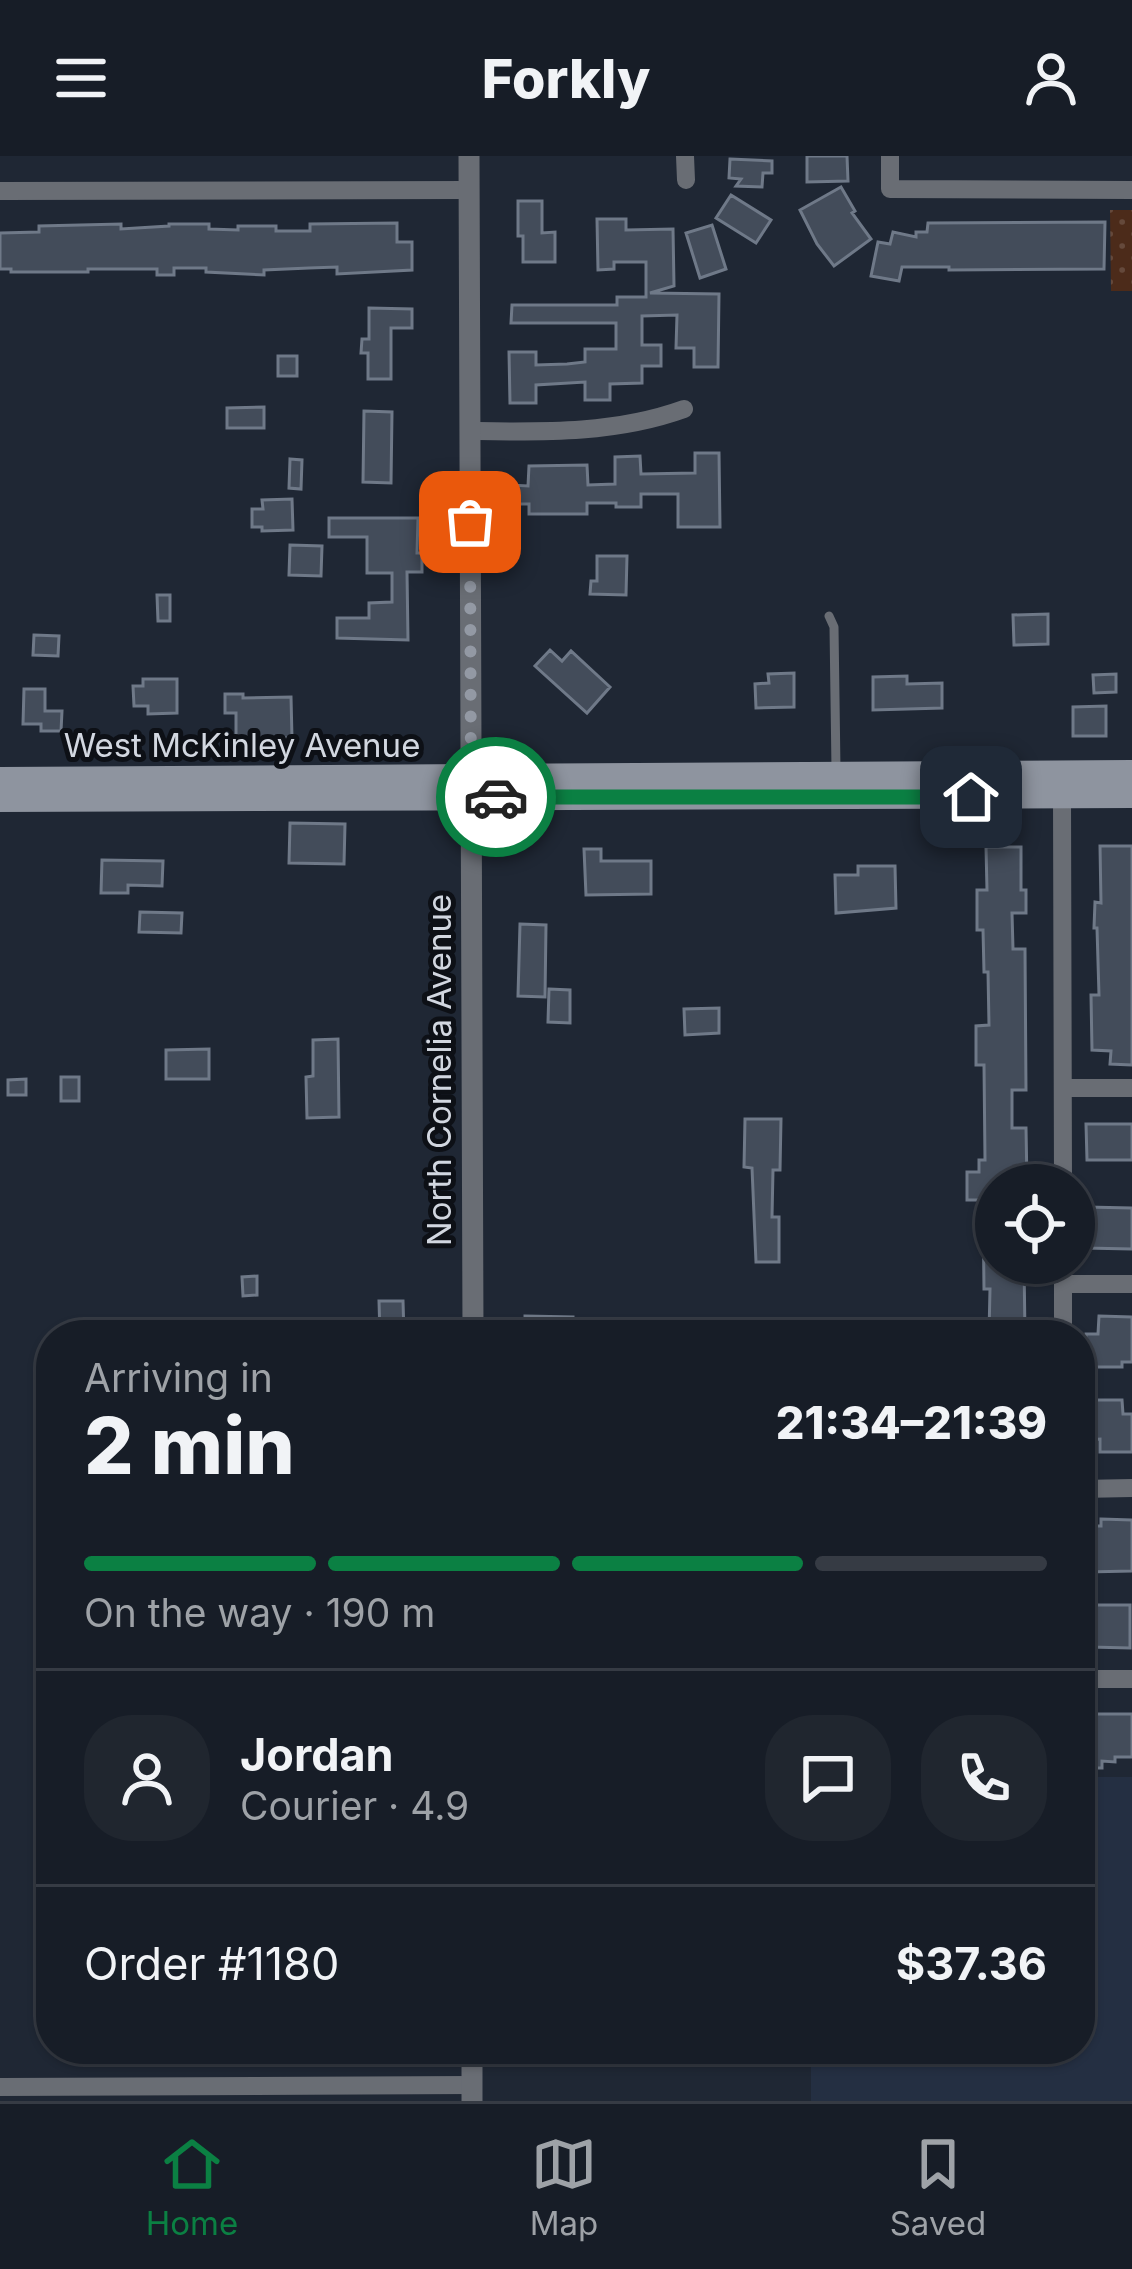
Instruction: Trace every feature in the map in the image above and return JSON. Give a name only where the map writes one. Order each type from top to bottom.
[{"type":"main road","name":"West McKinley Avenue","points":[[0,800],[836,774],[1132,772]]},
{"type":"main road","name":"West McKinley Avenue","points":[[0,778],[1132,796]]},
{"type":"street","name":"North Cornelia Avenue","points":[[469,156],[472,1320]]},
{"type":"street","points":[[686,156],[686,180]]},
{"type":"street","points":[[890,156],[890,189],[1132,190]]},
{"type":"street","points":[[0,191],[470,190]]},
{"type":"street","points":[[470,431],[582,430],[684,410]]},
{"type":"street","points":[[1062,797],[1063,1164]]},
{"type":"street","points":[[1063,1088],[1132,1088]]},
{"type":"street","points":[[1063,1284],[1063,1320]]},
{"type":"street","points":[[1095,1284],[1132,1284]]},
{"type":"street","points":[[1095,1489],[1132,1488]]},
{"type":"street","points":[[1095,1679],[1132,1679]]},
{"type":"street","points":[[0,2087],[472,2093]]},
{"type":"lane","points":[[829,616],[834,627],[836,774]]},
{"type":"shaded area","points":[[1110,210],[1132,210],[1132,291],[1111,291]]},
{"type":"shaded area","points":[[1095,1777],[1132,1777],[1132,2101],[811,2101],[811,2064],[1095,2064]]},
{"type":"building","points":[[807,156],[847,156],[848,181],[807,182]]},
{"type":"building","points":[[730,159],[772,161],[772,173],[763,173],[762,187],[736,186],[741,179],[729,178]]},
{"type":"building","points":[[841,187],[871,239],[834,266],[800,210]]},
{"type":"building","points":[[731,195],[771,220],[756,243],[716,218]]},
{"type":"building","points":[[518,201],[542,201],[542,233],[555,232],[555,262],[523,262]]},
{"type":"building","points":[[597,219],[626,219],[626,230],[673,229],[674,286],[650,293],[719,294],[718,367],[694,367],[694,348],[676,348],[677,315],[642,316],[642,345],[661,345],[661,366],[642,366],[642,383],[610,384],[610,400],[585,400],[585,382],[536,385],[536,403],[510,403],[509,352],[536,352],[536,365],[585,362],[585,349],[616,349],[616,323],[511,323],[512,305],[617,305],[617,297],[646,297],[646,262],[614,262],[614,269],[598,270]]},
{"type":"building","points":[[1105,222],[1104,269],[902,267],[899,281],[871,276],[878,242],[890,244],[893,232],[916,237],[916,232],[927,232],[928,223]]},
{"type":"building","points":[[397,223],[397,242],[412,242],[412,270],[337,274],[337,267],[264,270],[264,275],[174,268],[174,275],[157,275],[157,269],[0,269],[0,233],[39,232],[39,226],[121,224],[121,229],[209,224],[209,229],[276,226],[276,231],[310,231],[310,224]]},
{"type":"building","points":[[712,225],[726,269],[700,278],[686,233]]},
{"type":"building","points":[[369,308],[412,309],[412,328],[391,328],[391,379],[368,379],[368,353],[361,353],[362,339],[369,339]]},
{"type":"building","points":[[278,356],[297,356],[297,376],[278,376]]},
{"type":"building","points":[[264,407],[264,428],[227,428],[227,408]]},
{"type":"building","points":[[364,411],[392,412],[391,483],[363,482]]},
{"type":"building","points":[[695,453],[719,453],[720,527],[678,527],[678,494],[641,494],[641,507],[587,503],[587,514],[529,514],[529,504],[511,504],[511,485],[528,486],[529,466],[587,465],[588,485],[615,484],[615,457],[640,456],[641,474],[695,473]]},
{"type":"building","points":[[290,459],[302,460],[301,489],[289,488]]},
{"type":"building","points":[[292,499],[293,530],[252,527],[252,509],[263,509],[262,500]]},
{"type":"building","points":[[329,518],[418,518],[422,572],[407,572],[408,640],[337,638],[337,618],[369,618],[369,603],[392,602],[392,573],[367,573],[367,537],[329,537]]},
{"type":"building","points":[[290,545],[322,546],[321,576],[289,575]]},
{"type":"building","points":[[597,556],[627,556],[626,595],[590,594],[591,581],[597,581]]},
{"type":"building","points":[[157,595],[170,595],[170,621],[158,621]]},
{"type":"building","points":[[1048,614],[1048,644],[1014,645],[1013,615]]},
{"type":"building","points":[[34,635],[59,636],[58,656],[33,655]]},
{"type":"building","points":[[550,650],[562,661],[571,651],[610,687],[587,713],[535,666]]},
{"type":"building","points":[[794,673],[794,707],[756,708],[755,684],[769,683],[768,674]]},
{"type":"building","points":[[1116,674],[1116,692],[1094,693],[1093,675]]},
{"type":"building","points":[[907,676],[907,684],[942,683],[942,708],[873,710],[873,677]]},
{"type":"building","points":[[143,679],[177,679],[177,713],[148,714],[148,706],[134,706],[133,686],[143,686]]},
{"type":"building","points":[[24,689],[45,689],[45,711],[62,711],[61,731],[41,731],[41,724],[23,724]]},
{"type":"building","points":[[225,694],[291,697],[292,738],[236,737],[236,713],[225,713]]},
{"type":"building","points":[[1106,706],[1106,736],[1073,736],[1073,707]]},
{"type":"building","points":[[290,823],[345,824],[344,864],[289,863]]},
{"type":"building","points":[[1100,846],[1132,846],[1132,1065],[1110,1064],[1111,1051],[1092,1050],[1091,995],[1099,995],[1094,928],[1095,902],[1101,903]]},
{"type":"building","points":[[986,847],[1021,847],[1026,913],[1012,913],[1013,949],[1025,949],[1026,1090],[1012,1090],[1012,1128],[1026,1128],[1027,1164],[979,1164],[985,1160],[984,1065],[976,1065],[976,1026],[989,1025],[988,972],[984,972],[983,930],[977,930],[977,890],[987,890]]},
{"type":"building","points":[[584,849],[601,849],[601,861],[651,861],[651,894],[586,895]]},
{"type":"building","points":[[102,860],[163,861],[162,886],[128,885],[128,893],[101,893]]},
{"type":"building","points":[[858,866],[895,866],[896,908],[836,913],[835,875],[858,875]]},
{"type":"building","points":[[140,912],[182,913],[181,933],[139,932]]},
{"type":"building","points":[[520,924],[546,925],[545,997],[518,996]]},
{"type":"building","points":[[549,989],[570,990],[570,1023],[548,1022]]},
{"type":"building","points":[[719,1008],[719,1033],[685,1035],[684,1009]]},
{"type":"building","points":[[338,1039],[339,1117],[307,1118],[306,1077],[313,1076],[313,1040]]},
{"type":"building","points":[[209,1049],[209,1079],[166,1079],[166,1050]]},
{"type":"building","points":[[61,1077],[79,1077],[79,1101],[61,1101]]},
{"type":"building","points":[[26,1079],[26,1095],[8,1095],[8,1080]]},
{"type":"building","points":[[745,1119],[781,1119],[780,1170],[773,1170],[772,1217],[779,1217],[779,1262],[756,1262],[752,1168],[744,1167]]},
{"type":"building","points":[[1086,1124],[1132,1124],[1132,1160],[1087,1160]]},
{"type":"building","points":[[967,1172],[975,1172],[975,1200],[967,1200]]},
{"type":"building","points":[[1095,1207],[1132,1208],[1132,1249],[1095,1248]]},
{"type":"building","points":[[257,1276],[257,1295],[243,1296],[242,1277]]},
{"type":"building","points":[[984,1284],[1024,1284],[1025,1320],[989,1320],[990,1289],[984,1289]]},
{"type":"building","points":[[379,1301],[403,1301],[404,1320],[380,1320]]},
{"type":"building","points":[[525,1316],[573,1317],[573,1320],[525,1320]]},
{"type":"building","points":[[1099,1316],[1132,1317],[1132,1362],[1122,1362],[1122,1367],[1095,1367]]},
{"type":"building","points":[[1095,1400],[1122,1400],[1123,1414],[1132,1414],[1132,1452],[1100,1452],[1100,1439],[1095,1439]]},
{"type":"building","points":[[1101,1519],[1132,1520],[1132,1571],[1095,1572],[1095,1526],[1101,1526]]},
{"type":"building","points":[[1095,1605],[1130,1605],[1130,1648],[1095,1647]]},
{"type":"building","points":[[1095,1714],[1132,1714],[1132,1757],[1102,1761],[1102,1768],[1095,1768]]},
{"type":"way so far","points":[[470,522],[471,797],[496,797]]},
{"type":"route","points":[[496,797],[971,797]]}]
